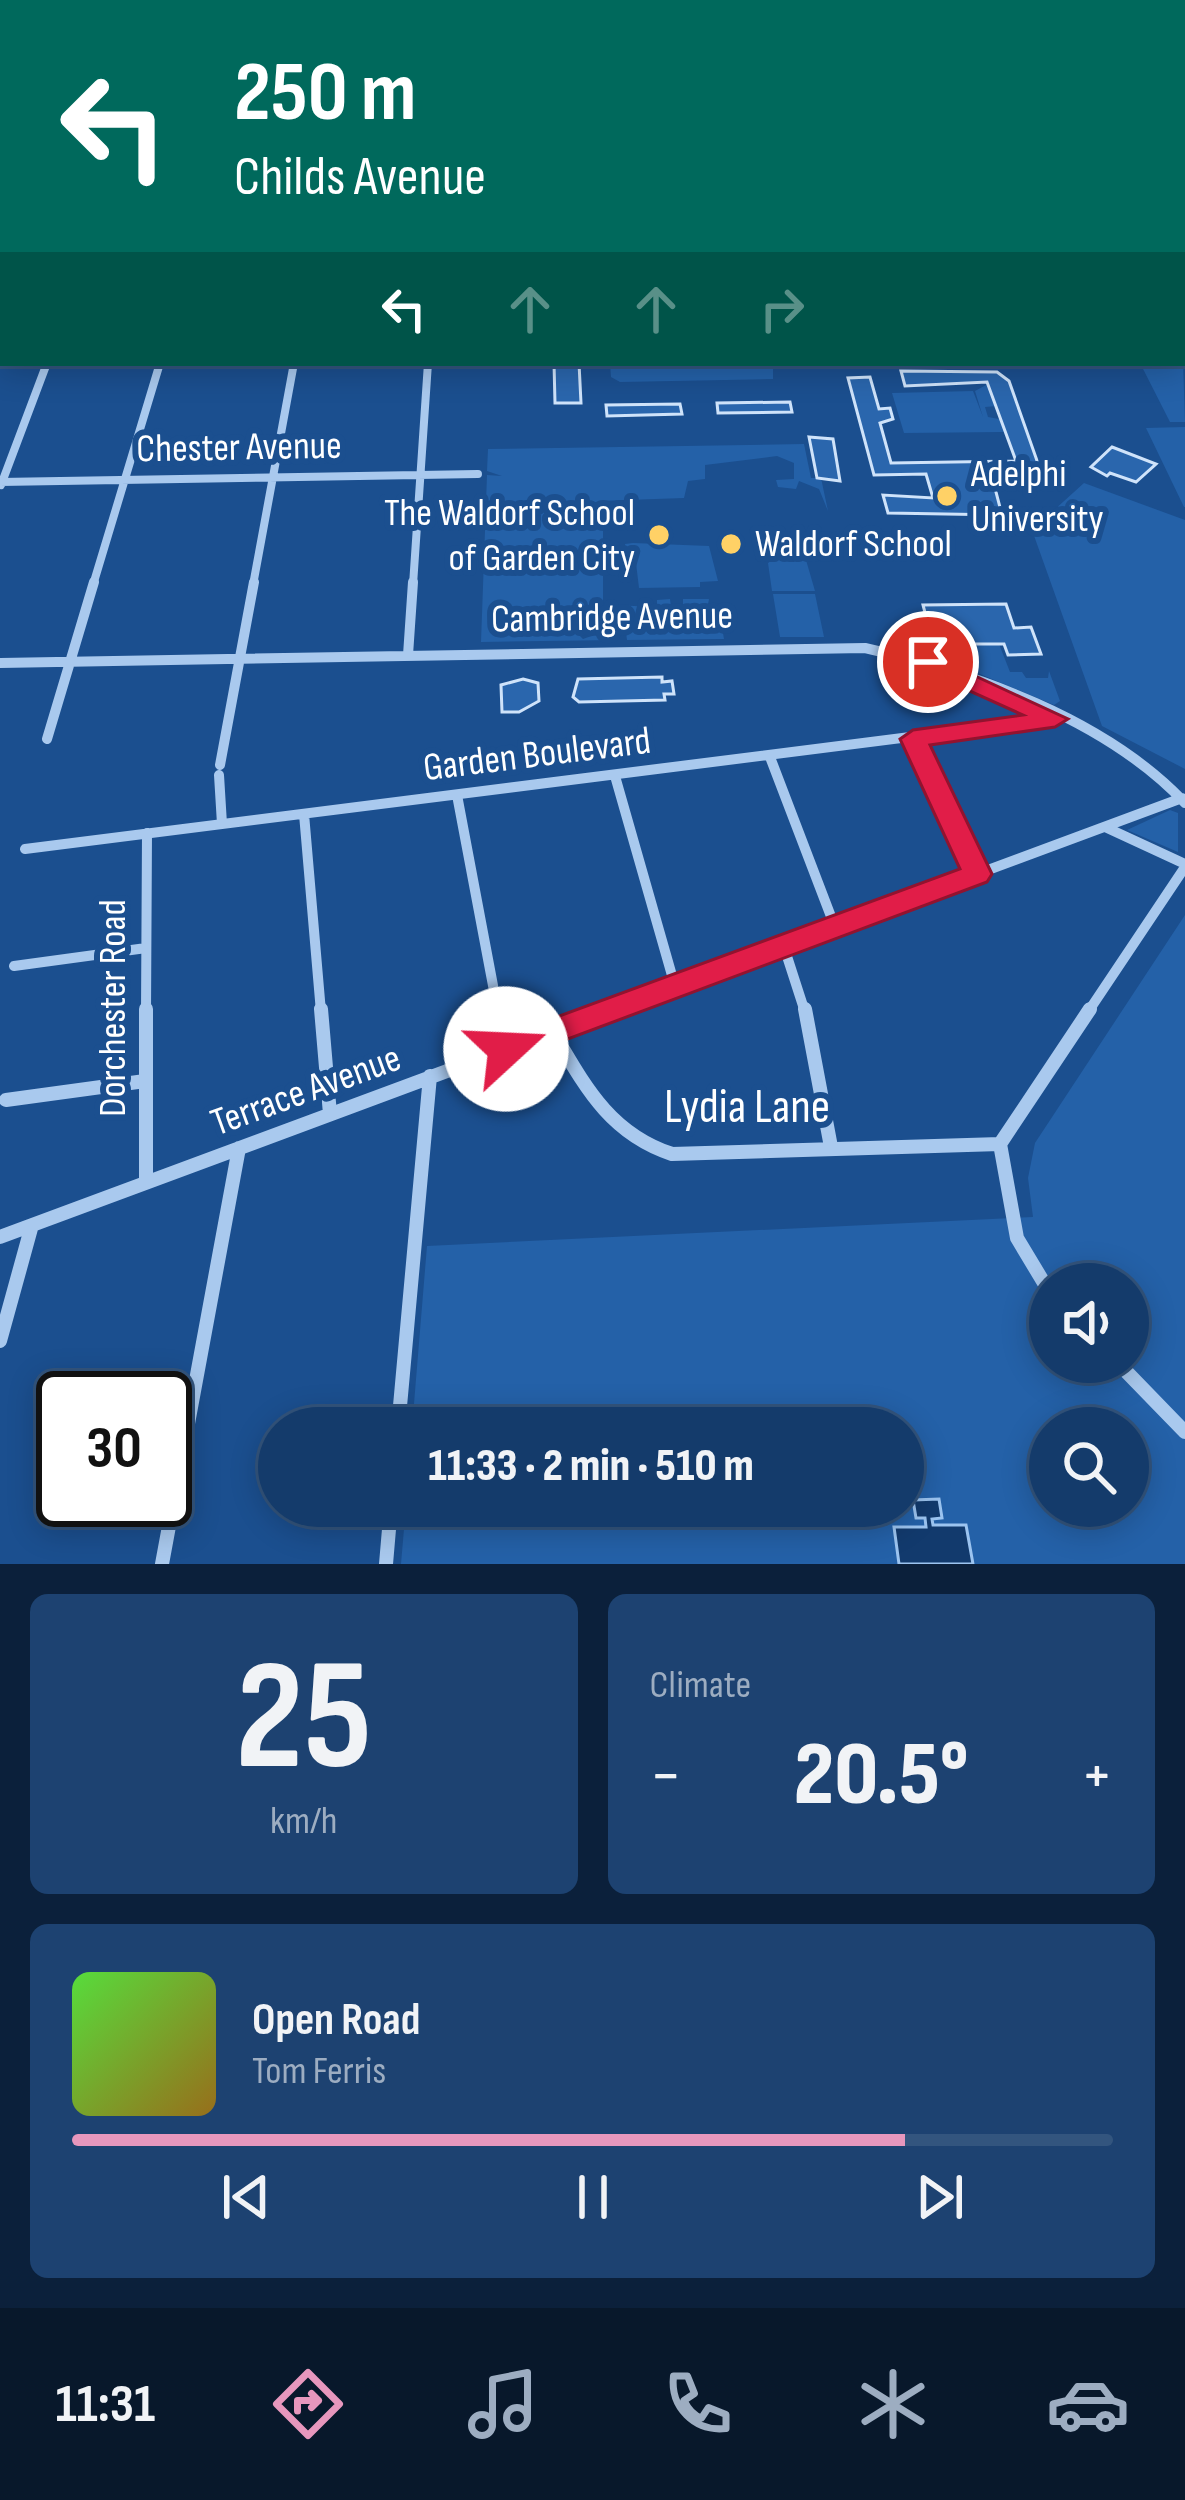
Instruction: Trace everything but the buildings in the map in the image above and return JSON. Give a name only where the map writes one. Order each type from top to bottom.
[{"type":"street","points":[[1,484],[46,366]]},
{"type":"street","points":[[46,739],[159,366]]},
{"type":"street","points":[[222,824],[219,770],[293,366]]},
{"type":"street","points":[[408,655],[428,366]]},
{"type":"street","name":"Chester Avenue","points":[[1,484],[478,474]]},
{"type":"street","name":"Cambridge Avenue","points":[[0,663],[865,648],[944,668],[1055,719],[1143,763],[1184,801]]},
{"type":"street","name":"Garden Boulevard","points":[[26,849],[1055,719]]},
{"type":"street","points":[[913,739],[977,874]]},
{"type":"street","points":[[770,757],[835,927]]},
{"type":"street","points":[[615,776],[675,986]]},
{"type":"street","points":[[457,795],[506,1049]]},
{"type":"street","name":"Terrace Avenue","points":[[0,1237],[1184,801]]},
{"type":"street","points":[[304,814],[330,1114]]},
{"type":"street","points":[[1032,1263],[1017,1238],[1000,1144],[1185,866],[1106,827]]},
{"type":"street","name":"Dorchester Road","points":[[146,1182],[147,833]]},
{"type":"street","points":[[784,947],[803,1000],[831,1147]]},
{"type":"street","points":[[14,966],[146,948]]},
{"type":"street","name":"Lydia Lane","points":[[553,1032],[608,1120],[644,1148],[672,1154],[1000,1144]]},
{"type":"street","points":[[400,1407],[430,1076]]},
{"type":"street","points":[[6,1100],[146,1081]]},
{"type":"street","points":[[162,1564],[239,1148]]},
{"type":"street","points":[[0,1341],[32,1225]]},
{"type":"street","points":[[1137,1383],[1185,1432]]},
{"type":"street","points":[[386,1564],[389,1527]]},
{"type":"shaded area","points":[[610,366],[773,366],[773,379],[620,382],[611,377]]},
{"type":"shaded area","points":[[1142,366],[1183,366],[1185,422],[1170,422]]},
{"type":"shaded area","points":[[988,384],[997,406],[985,407],[988,417],[1027,424],[1002,432],[904,433],[892,393],[973,391],[983,417],[975,391]]},
{"type":"shaded area","points":[[1185,427],[1185,507],[1184,507],[1146,428]]},
{"type":"shaded area","points":[[804,444],[811,478],[821,478],[828,511],[819,489],[799,481],[796,489],[778,487],[776,480],[794,479],[794,463],[777,456],[705,465],[705,479],[688,481],[684,498],[598,501],[596,512],[603,519],[603,616],[570,626],[583,639],[608,630],[614,640],[481,642],[487,475],[502,476],[487,471],[488,449]]},
{"type":"shaded area","points":[[1084,483],[1185,520],[1185,769],[1102,726],[1032,530]]},
{"type":"shaded area","points":[[625,544],[709,546],[718,581],[700,582],[700,587],[639,588],[636,563],[626,559]]},
{"type":"shaded area","points":[[783,553],[806,560],[815,591],[772,591],[768,563]]},
{"type":"shaded area","points":[[773,594],[815,594],[824,637],[780,637]]},
{"type":"shaded area","points":[[670,599],[671,607],[683,606],[683,599],[709,599],[706,615],[720,616],[724,639],[627,640],[625,625],[612,625],[611,605],[657,607],[657,600]]},
{"type":"shaded area","points":[[956,627],[960,640],[999,644],[1010,672],[1048,678],[1049,671],[1060,701],[1054,705],[911,645],[906,630]]},
{"type":"shaded area","points":[[1170,810],[1178,813],[1178,852],[1127,830]]},
{"type":"shaded area","points":[[1185,915],[1185,1564],[401,1564],[404,1527],[924,1527],[924,1407],[414,1407],[427,1246],[1033,1217],[1028,1178],[1035,1143]]},
{"type":"shaded area","points":[[939,1499],[942,1518],[932,1519],[933,1525],[966,1525],[973,1564],[899,1564],[894,1527],[926,1527],[924,1500]]},
{"type":"place","name":"Adelphi University","points":[[947,496]]},
{"type":"place","name":"The Waldorf School of Garden City","points":[[659,535]]},
{"type":"place","name":"Waldorf School","points":[[731,544]]},
{"type":"route","points":[[506,1049],[977,874],[913,739],[1055,719],[928,662]]}]
